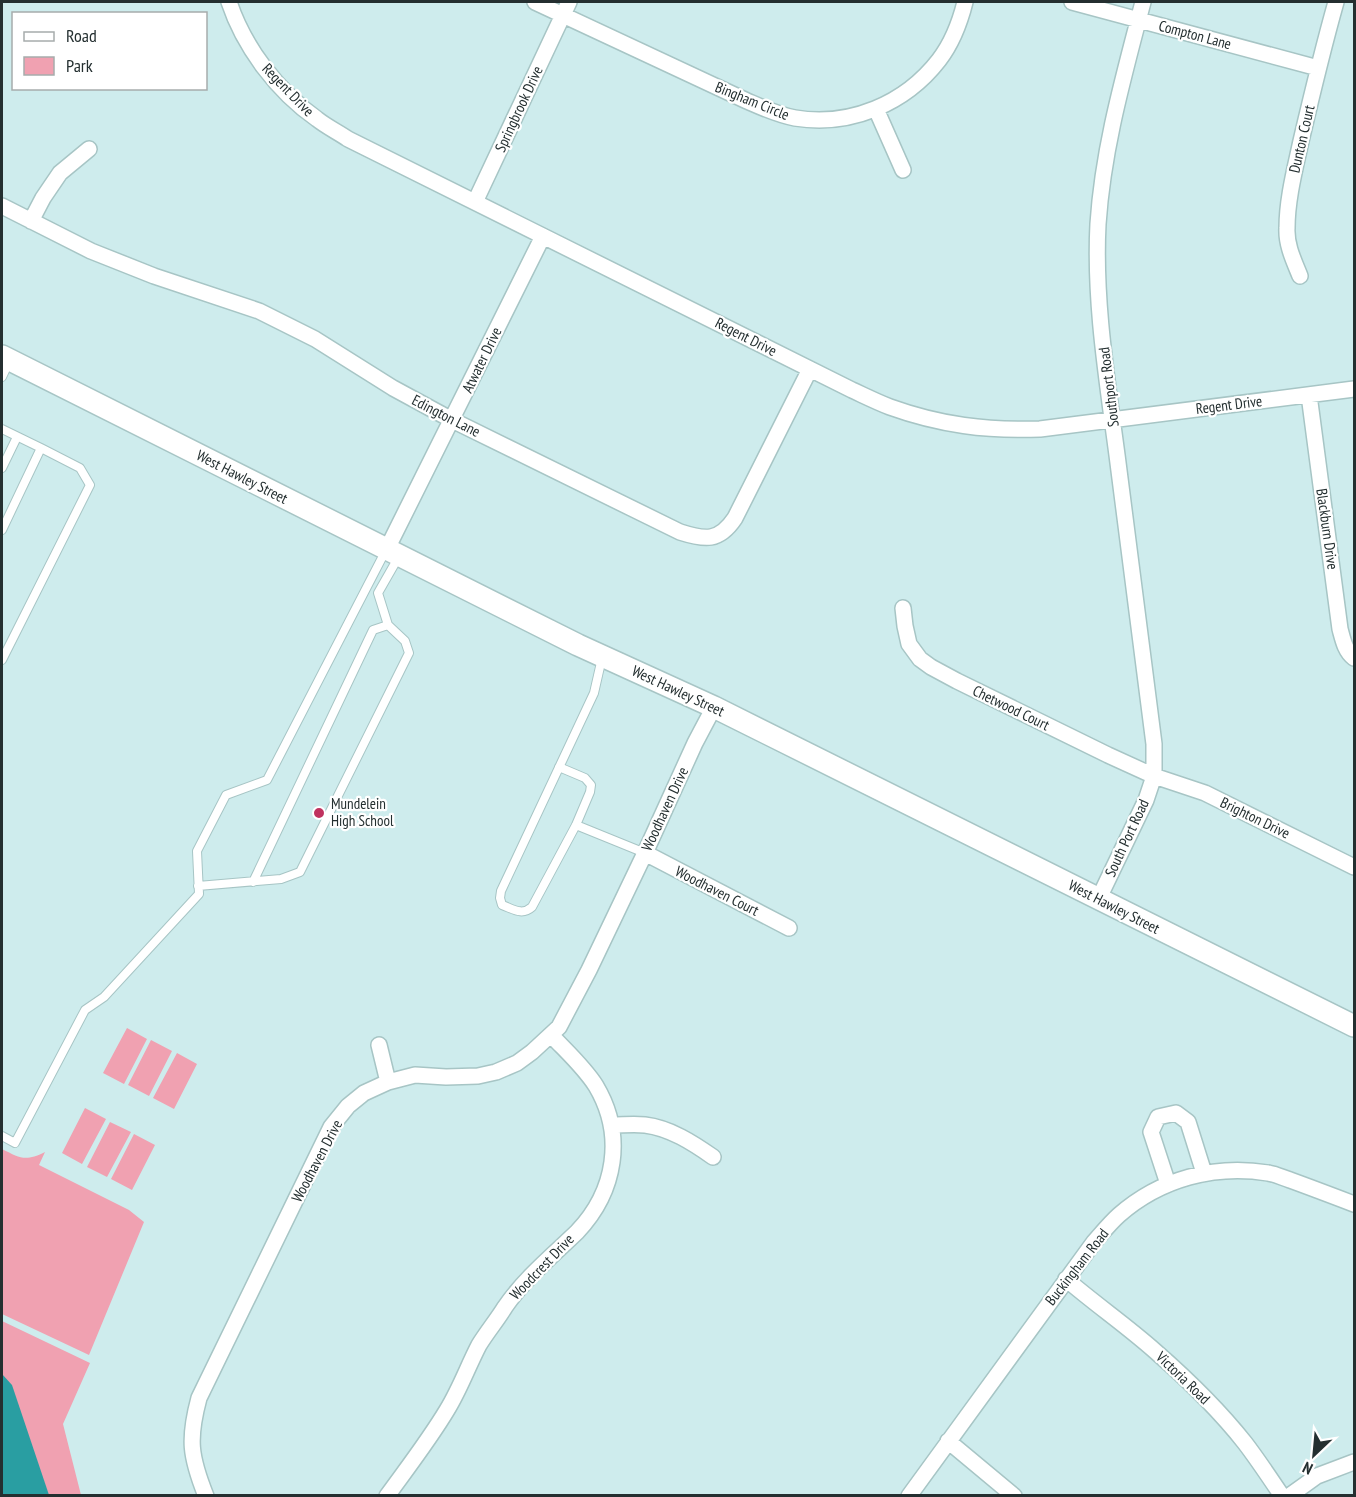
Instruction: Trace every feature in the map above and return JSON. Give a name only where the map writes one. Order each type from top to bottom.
[{"type":"street","name":"Regent Drive","points":[[229,2],[255,54],[273,78],[317,120],[348,139],[889,407],[926,419],[956,425],[986,429],[1040,429],[1354,389]]},
{"type":"street","name":"Bingham Circle","points":[[535,2],[566,8],[747,102],[795,118],[819,120],[845,118],[876,109],[895,100],[918,83],[939,60],[952,39],[961,19],[965,2]]},
{"type":"street","name":"Compton Lane","points":[[1072,2],[1318,69]]},
{"type":"street","name":"Southport Road","points":[[1143,2],[1116,105],[1107,150],[1098,223],[1097,257],[1099,305],[1112,420],[1154,744],[1154,776]]},
{"type":"street","name":"Dunton Court","points":[[1300,276],[1288,244],[1287,228],[1292,183],[1336,2]]},
{"type":"street","name":"Springbrook Drive","points":[[475,202],[566,8]]},
{"type":"street","points":[[876,109],[903,170]]},
{"type":"street","points":[[31,221],[60,173],[89,149]]},
{"type":"street","name":"Edington Lane","points":[[2,206],[92,251],[154,276],[260,311],[315,339],[393,388],[452,420],[680,532],[701,539],[719,535],[730,526],[810,369]]},
{"type":"street","name":"Atwater Drive","points":[[393,552],[452,420],[543,236]]},
{"type":"street","name":"West Hawley Street","points":[[4,364],[602,656],[714,707],[1354,1026]]},
{"type":"street","name":"Blackburn Drive","points":[[1309,395],[1340,629],[1344,645],[1354,658]]},
{"type":"street","name":"Chetwood Court","points":[[903,608],[904,626],[909,644],[920,659],[931,667],[1154,776]]},
{"type":"street","name":"Woodhaven Drive","points":[[206,1496],[196,1472],[192,1453],[193,1420],[199,1398],[331,1127],[348,1106],[364,1093],[388,1082],[415,1075],[478,1076],[496,1072],[517,1064],[559,1027],[714,707]]},
{"type":"street","name":"Brighton Drive","points":[[1154,776],[1205,793],[1354,867]]},
{"type":"street","name":"South Port Road","points":[[1099,898],[1146,801],[1154,776]]},
{"type":"street","name":"Woodhaven Court","points":[[645,853],[789,928]]},
{"type":"street","name":"Woodcrest Drive","points":[[387,1496],[448,1409],[480,1344],[512,1296],[592,1214],[609,1180],[614,1146],[608,1109],[595,1085],[551,1035]]},
{"type":"street","points":[[379,1045],[388,1082]]},
{"type":"street","points":[[1168,1184],[1151,1131],[1158,1117],[1176,1113],[1188,1122],[1204,1173]]},
{"type":"street","points":[[612,1125],[646,1125],[668,1131],[713,1157]]},
{"type":"street","name":"Buckingham Road","points":[[909,1495],[1094,1242],[1118,1215],[1142,1197],[1168,1184],[1204,1173],[1241,1171],[1270,1173],[1354,1204]]},
{"type":"street","name":"Victoria Road","points":[[1066,1279],[1125,1325],[1186,1379],[1244,1442],[1282,1496]]},
{"type":"street","points":[[948,1442],[1014,1496]]},
{"type":"street","points":[[1289,1496],[1317,1476],[1354,1462]]},
{"type":"lane","points":[[2,429],[80,468],[90,485],[2,660]]},
{"type":"lane","points":[[2,468],[17,436]]},
{"type":"lane","points":[[2,530],[41,448]]},
{"type":"lane","points":[[198,886],[281,879],[300,872],[409,653],[405,641],[388,625],[378,593],[393,552]]},
{"type":"lane","points":[[2,1136],[15,1143],[85,1010],[104,998],[198,894],[197,850],[226,795],[267,780],[393,552]]},
{"type":"lane","points":[[252,882],[373,630],[388,625]]},
{"type":"lane","points":[[559,767],[585,778],[591,785],[590,792],[576,825],[532,907],[527,912],[521,913],[502,904],[501,891],[559,767],[594,693],[602,656]]},
{"type":"lane","points":[[576,825],[645,853]]},
{"type":"green space","points":[[127,1028],[147,1039],[124,1084],[103,1073]]},
{"type":"green space","points":[[151,1040],[172,1051],[149,1096],[128,1085]]},
{"type":"green space","points":[[177,1053],[197,1064],[174,1109],[153,1098]]},
{"type":"green space","points":[[85,1108],[106,1119],[82,1164],[62,1153]]},
{"type":"green space","points":[[110,1122],[131,1132],[107,1177],[87,1167]]},
{"type":"green space","points":[[134,1134],[155,1145],[132,1190],[111,1179]]},
{"type":"green space","points":[[2,1149],[23,1158],[45,1152],[39,1165],[129,1210],[144,1222],[89,1355],[2,1314]]},
{"type":"green space","points":[[2,1321],[90,1363],[63,1424],[81,1495],[2,1496]]},
{"type":"water","points":[[2,1374],[12,1385],[49,1495],[2,1495]]},
{"type":"place","name":"Mundelein High School","points":[[319,813]]}]
